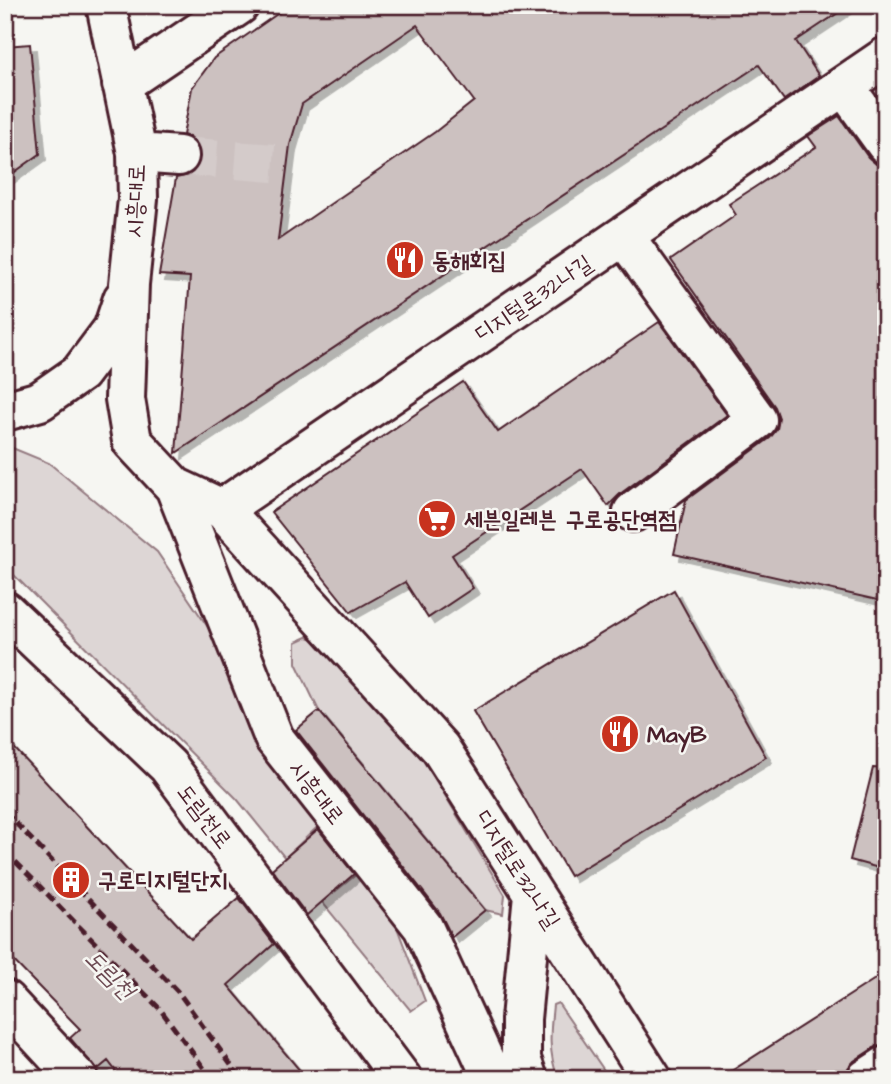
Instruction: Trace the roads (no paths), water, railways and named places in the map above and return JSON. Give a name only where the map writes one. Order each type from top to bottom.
[{"type":"street","name":"시흥대로","points":[[106,5],[137,153],[138,199],[129,284],[125,399]]},
{"type":"street","points":[[122,84],[239,5]]},
{"type":"street","name":"디지털로32나길","points":[[225,513],[847,89],[886,57]]},
{"type":"street","name":"디지털로32나길","points":[[847,89],[886,69]]},
{"type":"street","points":[[847,89],[886,144]]},
{"type":"street","points":[[137,153],[179,156]]},
{"type":"street","points":[[627,239],[757,420],[633,512]]},
{"type":"street","points":[[5,402],[37,392],[76,366],[106,325],[129,284]]},
{"type":"street","points":[[5,411],[40,401],[80,373],[113,329],[129,284]]},
{"type":"street","name":"디지털로32나길","points":[[125,399],[132,441],[175,487],[225,513],[440,748],[652,1079]]},
{"type":"street","name":"시흥대로","points":[[175,487],[274,738],[423,927],[493,1079]]},
{"type":"street","name":"도림천로","points":[[5,611],[168,766],[402,1079]]},
{"type":"street","points":[[528,1079],[521,1059],[521,1019],[533,894]]},
{"type":"street","points":[[5,1000],[78,1079]]},
{"type":"street","points":[[866,1079],[886,1066]]},
{"type":"tunnel","points":[[179,156],[288,164]]},
{"type":"railway","points":[[5,812],[179,993],[241,1079]]},
{"type":"railway","points":[[5,851],[160,1009],[212,1079]]},
{"type":"place","name":"동해회집","points":[[405,260]]},
{"type":"place","name":"세븐일레븐 구로공단역점","points":[[437,519]]},
{"type":"place","name":"MayB","points":[[620,734]]},
{"type":"place","name":"구로디지털단지","points":[[71,880]]},
{"type":"water label","name":"도림천","points":[[110,974]]}]
